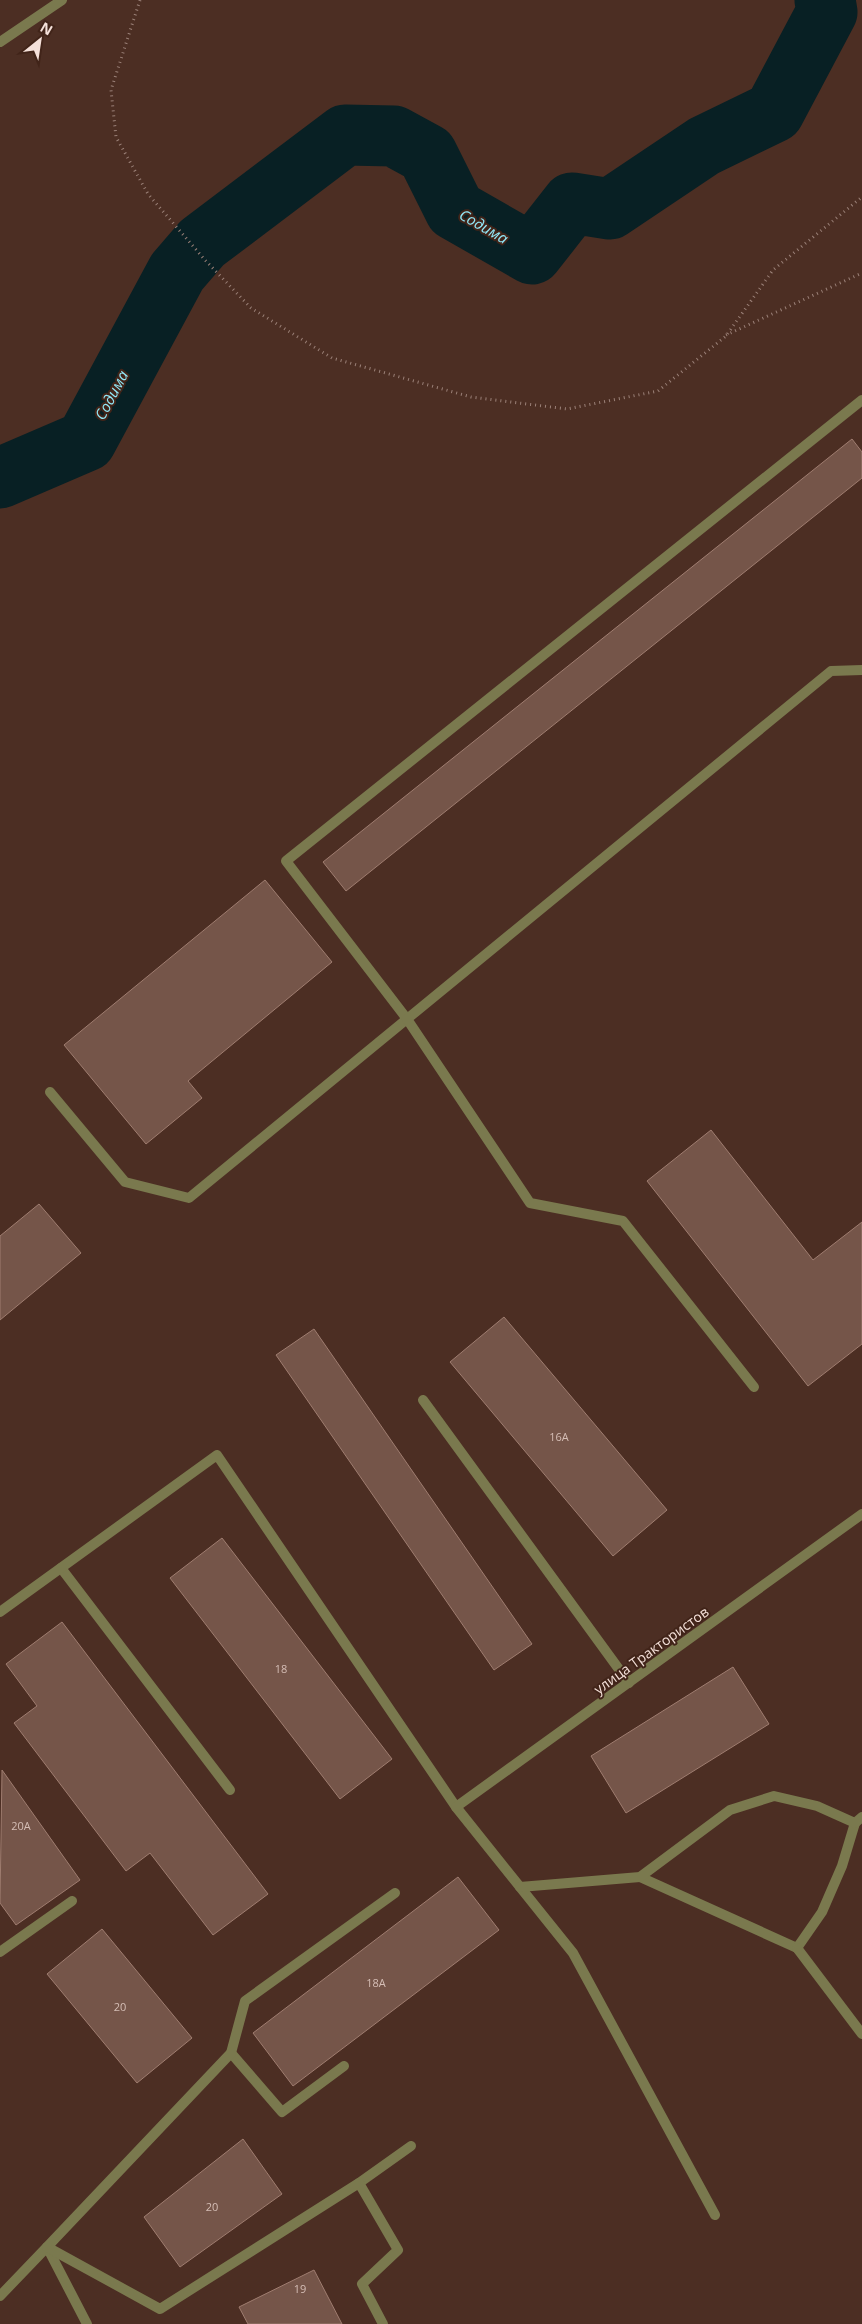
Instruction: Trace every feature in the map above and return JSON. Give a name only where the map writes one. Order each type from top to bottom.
[{"type":"street","points":[[0,42],[62,0]]},
{"type":"street","points":[[754,1387],[623,1221],[530,1203],[407,1019],[286,861],[862,400]]},
{"type":"street","points":[[50,1092],[125,1182],[189,1198],[831,671],[862,670]]},
{"type":"street","points":[[423,1400],[629,1683]]},
{"type":"street","points":[[0,1612],[217,1455],[456,1807],[573,1953],[715,2215]]},
{"type":"street","name":"улица Трактористов","points":[[456,1807],[862,1514]]},
{"type":"street","points":[[61,1568],[230,1790]]},
{"type":"street","points":[[640,1877],[730,1810],[774,1796],[817,1806],[858,1820],[842,1866],[822,1912],[797,1948]]},
{"type":"street","points":[[520,1887],[640,1877],[797,1948],[862,2034]]},
{"type":"street","points":[[0,2296],[232,2053],[245,2001],[396,1893]]},
{"type":"street","points":[[2,1947],[72,1902]]},
{"type":"street","points":[[232,2053],[282,2112],[344,2066]]},
{"type":"street","points":[[47,2247],[160,2309],[359,2183],[410,2146]]},
{"type":"street","points":[[359,2183],[398,2250],[362,2284],[383,2324]]},
{"type":"street","points":[[47,2247],[87,2324]]},
{"type":"path","points":[[140,0],[110,90],[116,137],[148,194],[205,260],[251,308],[332,358],[471,397],[567,409],[658,391],[726,336],[862,273]]},
{"type":"path","points":[[726,336],[773,270],[862,197]]},
{"type":"building","points":[[852,439],[862,452],[862,478],[346,891],[323,862]]},
{"type":"building","points":[[265,880],[332,962],[188,1081],[202,1098],[146,1144],[64,1045]]},
{"type":"building","points":[[711,1130],[813,1260],[862,1222],[862,1344],[808,1386],[647,1181]]},
{"type":"building","points":[[39,1204],[81,1253],[0,1320],[0,1236]]},
{"type":"building","points":[[504,1317],[667,1510],[613,1556],[450,1362]]},
{"type":"building","points":[[314,1329],[532,1644],[494,1670],[276,1355]]},
{"type":"building","points":[[222,1538],[392,1759],[340,1799],[170,1578]]},
{"type":"building","points":[[62,1622],[268,1894],[213,1935],[150,1853],[126,1871],[14,1723],[37,1706],[6,1664]]},
{"type":"building","points":[[733,1667],[769,1724],[626,1813],[591,1756]]},
{"type":"building","points":[[2,1770],[80,1880],[16,1925],[0,1903]]},
{"type":"building","points":[[458,1877],[499,1930],[293,2086],[253,2033]]},
{"type":"building","points":[[102,1929],[192,2038],[137,2083],[47,1974]]},
{"type":"building","points":[[243,2139],[282,2194],[180,2267],[144,2217]]},
{"type":"building","points":[[314,2270],[342,2324],[248,2324],[239,2307]]},
{"type":"waterway","name":"Содима","points":[[0,478],[86,441],[177,272],[202,243],[345,135],[394,136],[427,154],[455,210],[532,254],[572,203],[610,209],[704,146],[774,112],[827,12],[825,0]]}]
